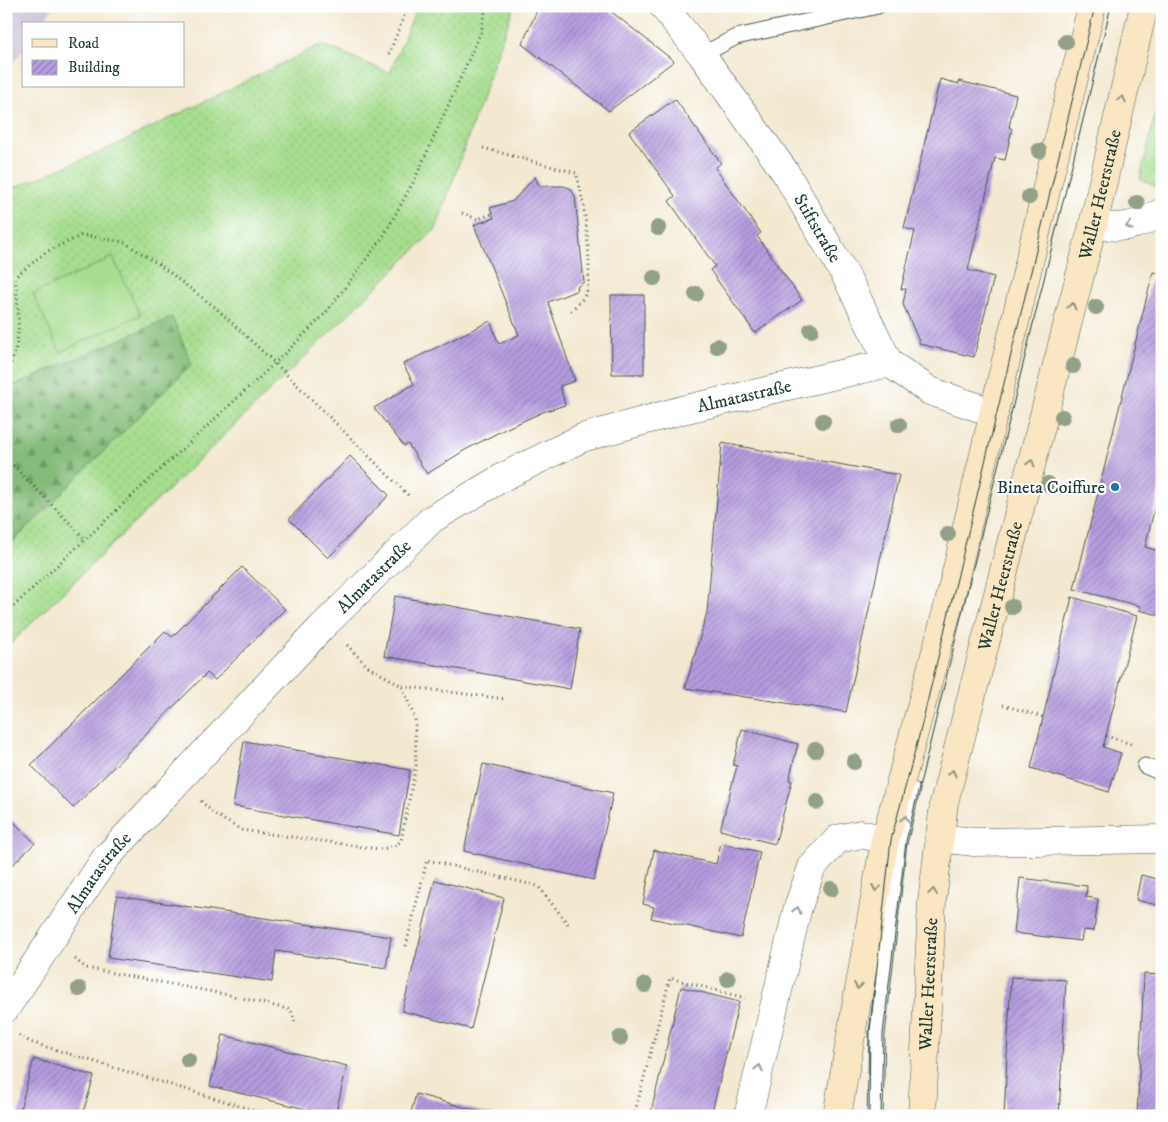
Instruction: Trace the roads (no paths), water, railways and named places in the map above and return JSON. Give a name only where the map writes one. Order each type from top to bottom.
[{"type":"main road","points":[[837,1116],[888,828],[948,607],[1092,6]]},
{"type":"main road","name":"Waller Heerstraße","points":[[922,1116],[932,902],[944,803],[1093,225],[1144,6]]},
{"type":"street","name":"Stiftstraße","points":[[663,6],[702,55],[785,172],[847,278],[889,363],[930,391],[994,413]]},
{"type":"street","points":[[1093,225],[1119,229],[1143,223],[1162,212]]},
{"type":"street","name":"Almatastraße","points":[[10,1020],[51,941],[105,860],[326,622],[432,519],[505,476],[582,438],[682,410],[889,363]]},
{"type":"street","points":[[748,1116],[798,907],[812,867],[838,839],[888,828]]},
{"type":"street","points":[[939,838],[974,842],[1162,839]]},
{"type":"lane","points":[[702,55],[736,38],[878,6]]},
{"type":"lane","points":[[875,1116],[877,1034],[899,843],[956,610],[973,551],[1104,6]]},
{"type":"lane","points":[[1145,766],[1162,773]]},
{"type":"lane","points":[[888,828],[896,867]]},
{"type":"tram line","points":[[869,1116],[870,1031],[891,840],[920,732],[1095,6]]},
{"type":"tram line","points":[[881,1116],[883,1034],[906,841],[1111,6]]},
{"type":"place","name":"Bineta Coiffure","points":[[1115,487]]}]
